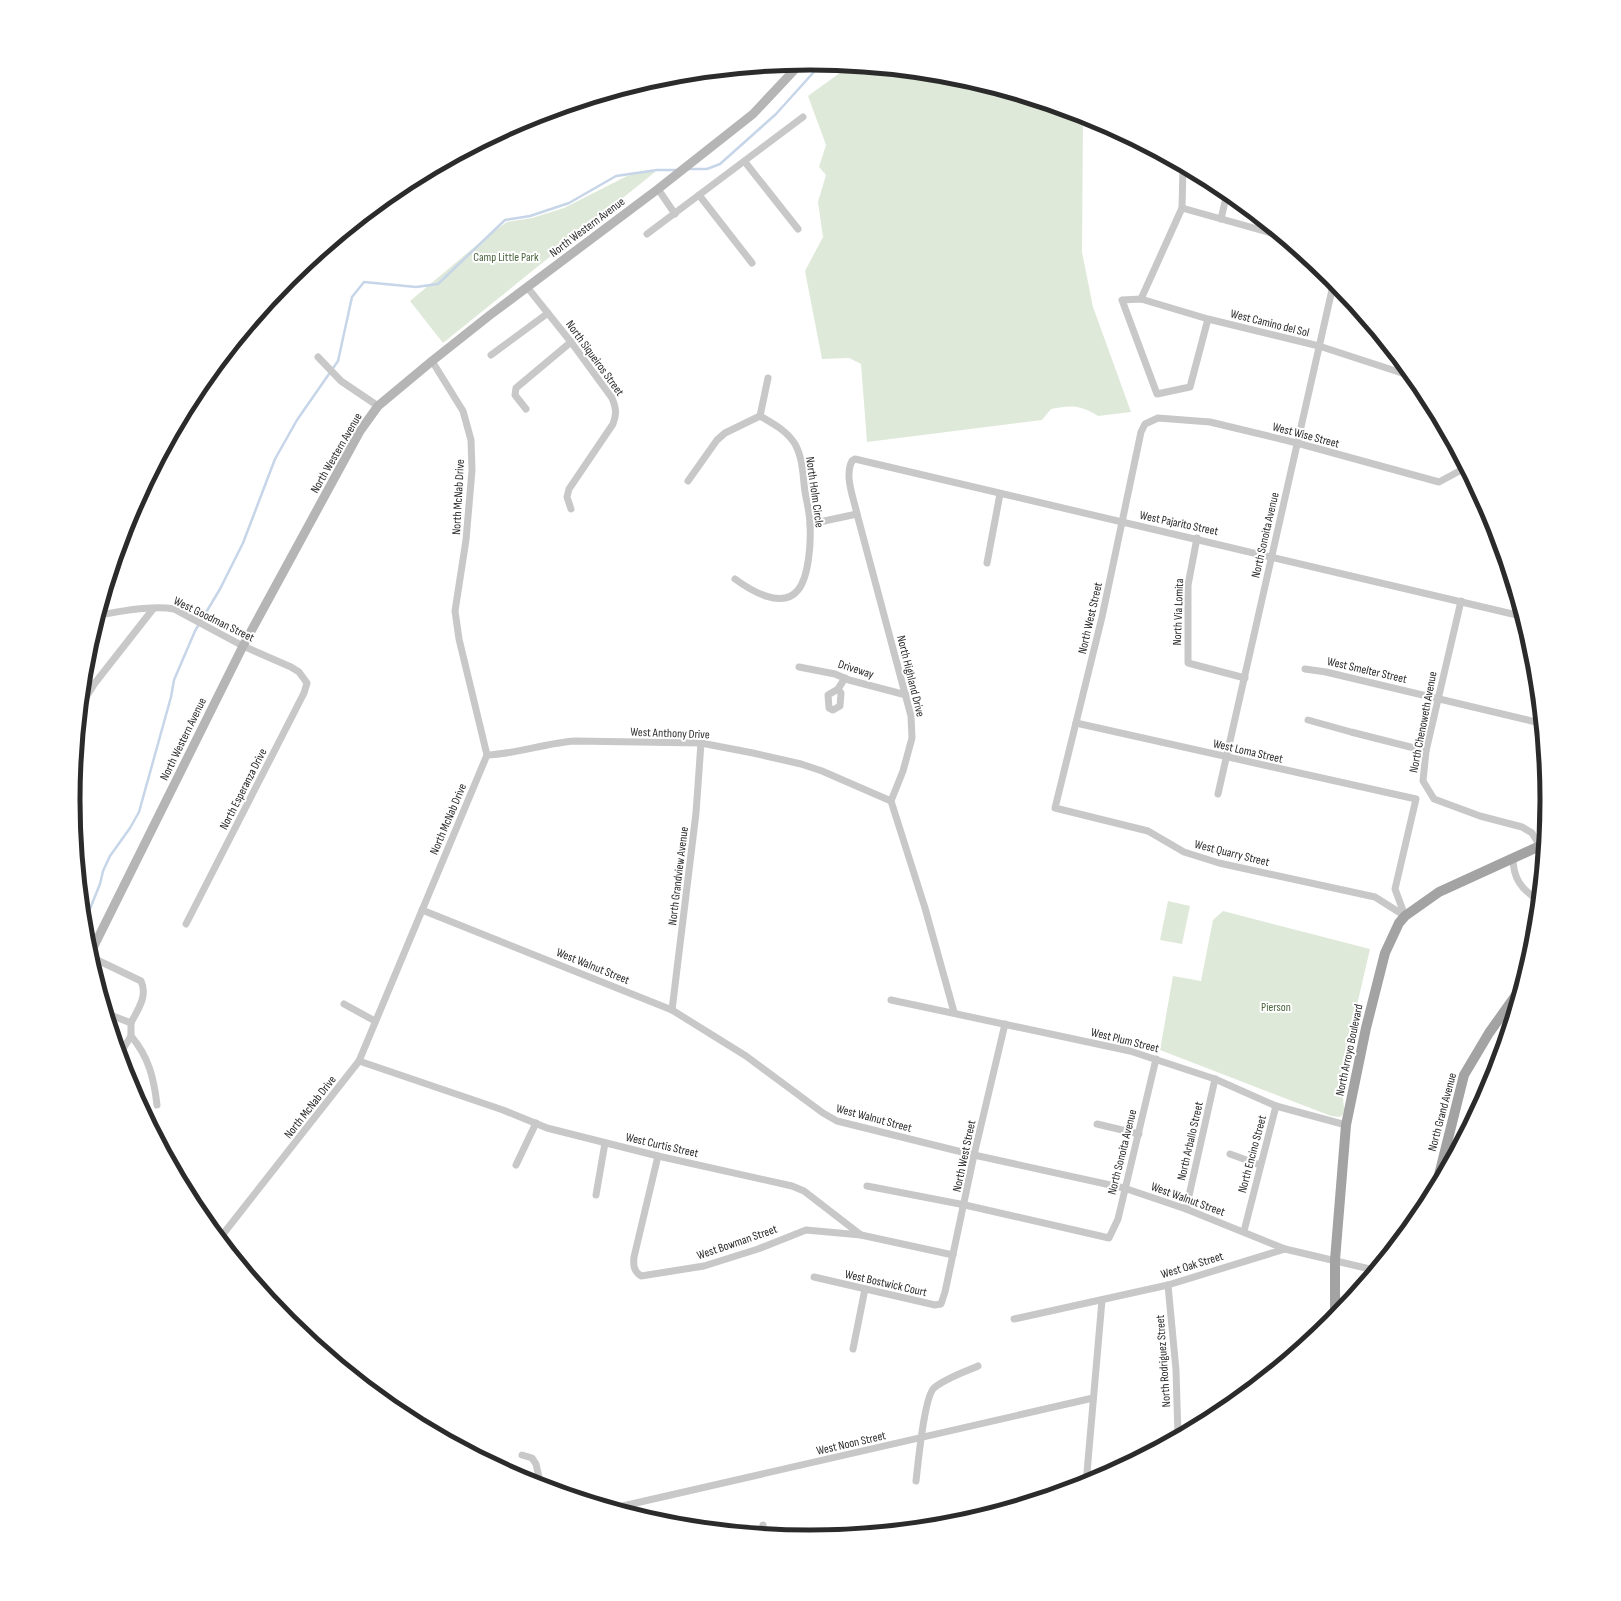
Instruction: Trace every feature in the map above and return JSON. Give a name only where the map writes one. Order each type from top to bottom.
[{"type":"main road","name":"North Arroyo Boulevard","points":[[1335,1309],[1335,1260],[1346,1125],[1366,1028],[1385,953],[1399,923],[1405,916],[1439,892],[1539,846]]},
{"type":"main road","name":"North Grand Avenue","points":[[1440,1171],[1464,1075],[1513,1000]]},
{"type":"street","name":"North Western Avenue","points":[[95,946],[243,646],[360,431],[378,406],[432,361],[527,287],[658,189],[753,114],[794,71]]},
{"type":"street","points":[[647,234],[745,162],[802,117]]},
{"type":"street","points":[[745,162],[798,230]]},
{"type":"street","points":[[1141,299],[1182,208],[1183,172]]},
{"type":"street","points":[[658,189],[676,214]]},
{"type":"street","points":[[699,195],[752,263]]},
{"type":"street","points":[[1221,219],[1225,200]]},
{"type":"street","points":[[1182,208],[1269,232]]},
{"type":"street","name":"North Siqueiros Street","points":[[527,287],[571,342],[612,398],[616,407],[616,414],[613,424],[569,489],[567,496],[571,509]]},
{"type":"street","name":"North Sonoita Avenue","points":[[1218,794],[1332,289]]},
{"type":"street","name":"West Camino del Sol","points":[[1208,319],[1190,387],[1157,394],[1122,300],[1141,299],[1208,319],[1319,346],[1401,372]]},
{"type":"street","points":[[491,356],[548,313]]},
{"type":"street","points":[[526,409],[514,394],[516,388],[571,342]]},
{"type":"street","points":[[318,357],[341,381],[378,406]]},
{"type":"street","name":"North McNab Drive","points":[[223,1234],[359,1061],[488,755],[459,639],[455,611],[466,540],[472,470],[471,440],[463,411],[432,361]]},
{"type":"street","points":[[688,481],[717,440],[726,433],[760,416],[768,378]]},
{"type":"street","name":"North Holm Circle","points":[[735,579],[746,587],[767,597],[778,599],[788,596],[798,590],[807,566],[810,524],[800,459],[796,446],[783,430],[760,416]]},
{"type":"street","name":"West Wise Street","points":[[1141,432],[1145,424],[1152,420],[1165,419],[1210,422],[1297,443],[1439,482],[1462,470]]},
{"type":"street","name":"North West Street","points":[[1055,808],[1108,589],[1141,432]]},
{"type":"street","name":"West Pajarito Street","points":[[850,481],[850,463],[855,459],[1517,614]]},
{"type":"street","name":"North Highland Drive","points":[[850,481],[857,514],[911,716],[912,738],[903,771],[891,801]]},
{"type":"street","points":[[987,563],[1000,494]]},
{"type":"street","points":[[810,524],[857,514]]},
{"type":"street","name":"North Via Lomita","points":[[1197,538],[1188,585],[1188,663],[1245,678]]},
{"type":"street","name":"North Chenoweth Avenue","points":[[1461,601],[1426,751],[1423,781],[1434,799],[1480,816],[1522,827],[1532,833],[1539,842]]},
{"type":"street","name":"West Goodman Street","points":[[104,614],[128,610],[165,607],[174,609],[243,646],[291,667]]},
{"type":"street","points":[[88,694],[153,609]]},
{"type":"street","name":"North Esperanza Drive","points":[[186,924],[304,693],[307,683],[305,678],[291,667]]},
{"type":"street","name":"Driveway","points":[[799,667],[835,674],[906,695]]},
{"type":"street","name":"West Smelter Street","points":[[1305,669],[1326,672],[1536,722]]},
{"type":"street","points":[[838,689],[846,678]]},
{"type":"street","points":[[1308,720],[1426,751]]},
{"type":"street","name":"West Loma Street","points":[[1076,723],[1416,799],[1395,889],[1405,916]]},
{"type":"street","name":"West Anthony Drive","points":[[488,755],[503,754],[575,740],[701,744],[753,753],[801,764],[891,801]]},
{"type":"street","name":"North Grandview Avenue","points":[[672,1010],[696,813],[701,744]]},
{"type":"street","points":[[891,801],[925,908],[954,1012]]},
{"type":"street","name":"West Quarry Street","points":[[1055,808],[1148,831],[1184,852],[1219,863],[1375,897],[1405,916]]},
{"type":"street","points":[[1513,858],[1513,870],[1518,882],[1528,894],[1535,898]]},
{"type":"street","name":"West Walnut Street","points":[[422,910],[672,1010],[746,1056],[833,1119],[974,1155],[1124,1188],[1186,1209],[1285,1248]]},
{"type":"street","points":[[98,959],[141,980],[144,993],[131,1023],[131,1036],[124,1048]]},
{"type":"street","name":"West Plum Street","points":[[891,1000],[954,1012],[1130,1051],[1215,1079],[1276,1106],[1346,1125]]},
{"type":"street","points":[[344,1004],[375,1022]]},
{"type":"street","points":[[113,1016],[131,1023]]},
{"type":"street","name":"North West Street","points":[[945,1292],[965,1204],[974,1155],[1005,1024]]},
{"type":"street","points":[[131,1036],[140,1047],[149,1063],[155,1083],[157,1106]]},
{"type":"street","name":"North Sonoita Avenue","points":[[965,1204],[1098,1237],[1107,1239],[1111,1237],[1118,1219],[1124,1188],[1139,1134],[1156,1059]]},
{"type":"street","name":"West Curtis Street","points":[[359,1061],[503,1110],[536,1124],[658,1156],[792,1186],[804,1191],[861,1235],[953,1255]]},
{"type":"street","name":"North Arballo Street","points":[[1186,1209],[1215,1079]]},
{"type":"street","name":"North Encino Street","points":[[1244,1231],[1276,1106]]},
{"type":"street","points":[[516,1165],[536,1124]]},
{"type":"street","points":[[1096,1124],[1139,1134]]},
{"type":"street","points":[[596,1195],[605,1143]]},
{"type":"street","points":[[1230,1154],[1260,1165]]},
{"type":"street","name":"West Bowman Street","points":[[658,1156],[634,1257],[633,1266],[636,1273],[641,1276],[704,1266],[758,1249],[806,1230],[861,1235]]},
{"type":"street","points":[[867,1186],[965,1204]]},
{"type":"street","points":[[1285,1248],[1370,1269]]},
{"type":"street","name":"West Oak Street","points":[[1014,1319],[1168,1285],[1285,1248]]},
{"type":"street","name":"West Bostwick Court","points":[[814,1277],[935,1305],[941,1304],[945,1292]]},
{"type":"street","name":"North Rodriguez Street","points":[[1168,1285],[1176,1370],[1178,1432]]},
{"type":"street","points":[[853,1349],[865,1289]]},
{"type":"street","points":[[1087,1476],[1102,1300]]},
{"type":"street","points":[[916,1481],[920,1438],[932,1391],[940,1384],[978,1366]]},
{"type":"street","name":"West Noon Street","points":[[622,1506],[1094,1398]]},
{"type":"street","points":[[522,1455],[532,1458],[536,1464],[540,1478]]},
{"type":"green space","points":[[842,71],[906,76],[953,84],[1000,95],[1045,109],[1083,123],[1082,252],[1093,307],[1131,412],[1098,416],[1081,408],[1064,407],[1051,409],[1042,420],[867,442],[861,364],[849,358],[822,359],[805,271],[823,237],[818,202],[826,175],[819,167],[826,145],[808,96]]},
{"type":"green space","name":"Camp Little Park","points":[[647,171],[655,172],[443,343],[410,301],[490,234],[507,222],[532,218],[564,208],[627,176]]},
{"type":"green space","points":[[1168,901],[1190,906],[1182,944],[1160,940]]},
{"type":"green space","name":"Pierson","points":[[1223,911],[1370,949],[1341,1074],[1344,1109],[1343,1114],[1340,1117],[1331,1116],[1160,1050],[1173,976],[1201,981],[1213,920]]},
{"type":"waterway","points":[[688,169],[707,169],[720,164],[776,114],[815,70]]},
{"type":"waterway","points":[[89,912],[110,856],[130,828],[139,812],[171,697],[174,680],[195,631],[220,589],[243,543],[275,459],[297,420],[338,361],[352,297],[364,282],[416,287],[438,284],[505,220],[530,216],[569,203],[616,176],[657,170],[679,170]]}]
